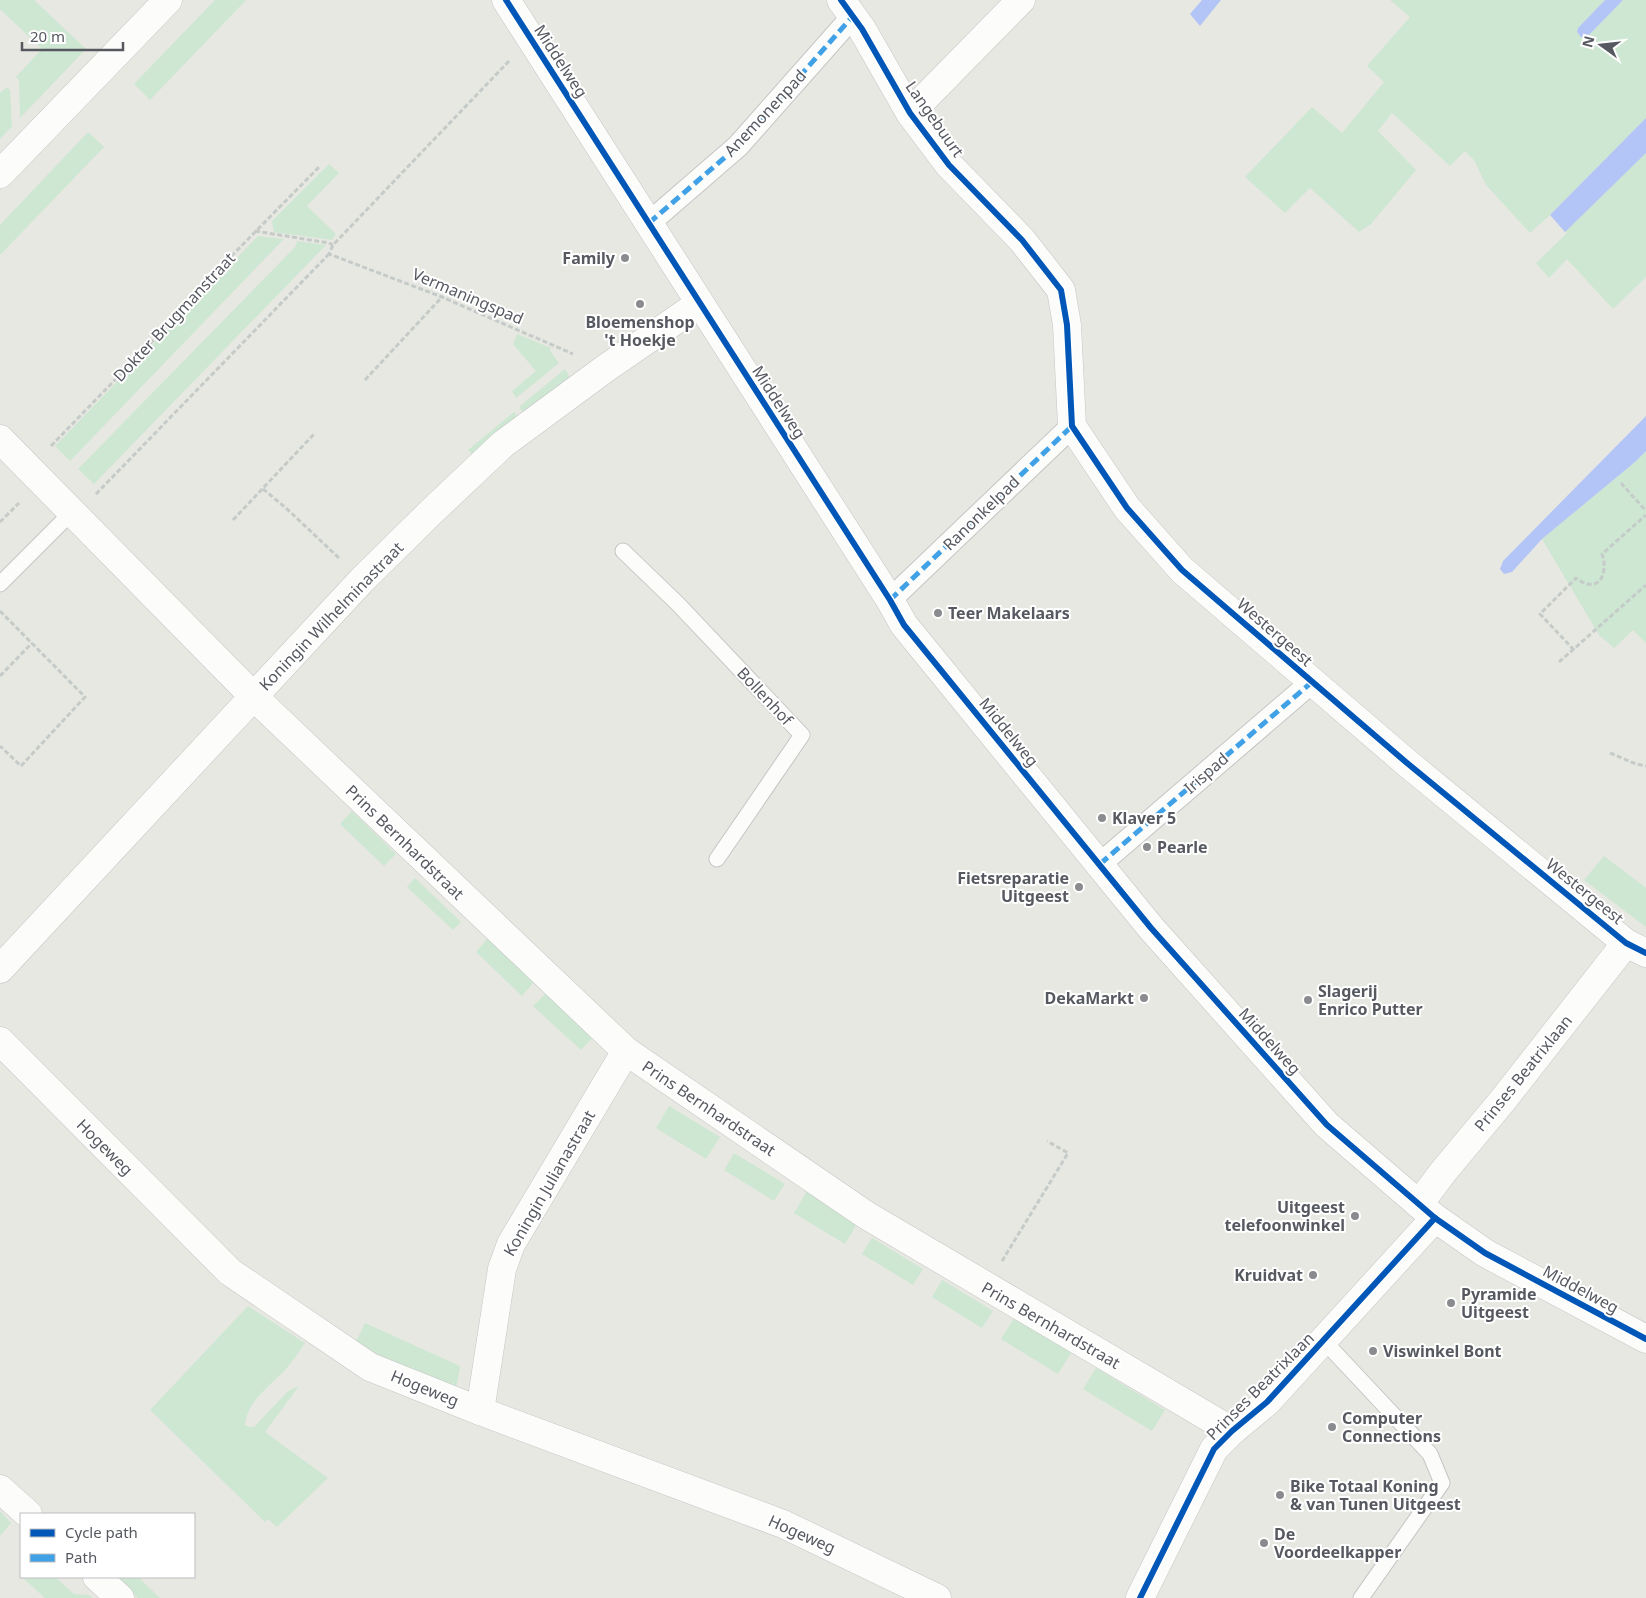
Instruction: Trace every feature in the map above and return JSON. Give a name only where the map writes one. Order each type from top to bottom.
[{"type":"street","points":[[0,174],[168,0]]},
{"type":"street","name":"Middelweg","points":[[506,0],[890,600],[904,625],[1151,928],[1327,1125],[1427,1211],[1485,1253],[1646,1339]]},
{"type":"street","points":[[910,113],[1021,0]]},
{"type":"street","name":"Anemonenpad","points":[[649,223],[738,146],[847,8]]},
{"type":"street","name":"Langebuurt","points":[[847,8],[910,113],[949,164],[1022,240],[1061,290],[1067,326],[1072,426]]},
{"type":"street","name":"Koningin Wilhelminastraat","points":[[0,969],[362,580],[503,444],[606,368],[699,304]]},
{"type":"street","name":"Ranonkelpad","points":[[890,600],[1072,426]]},
{"type":"street","name":"Westergeest","points":[[1072,426],[1127,508],[1182,570],[1407,763],[1636,948]]},
{"type":"street","points":[[0,439],[254,697]]},
{"type":"street","name":"Irispad","points":[[1100,864],[1312,682]]},
{"type":"street","name":"Prins Bernhardstraat","points":[[254,697],[626,1051],[866,1215],[1232,1431]]},
{"type":"street","name":"Prinses Beatrixlaan","points":[[1140,1598],[1214,1449],[1232,1431],[1267,1402],[1324,1341],[1427,1211],[1442,1172],[1636,948]]},
{"type":"street","name":"Hogeweg","points":[[0,1041],[230,1272],[370,1367],[480,1411],[783,1524],[937,1598]]},
{"type":"street","name":"Koningin Julianastraat","points":[[480,1411],[502,1269],[511,1244],[626,1051]]},
{"type":"street","points":[[0,1489],[27,1513]]},
{"type":"street","points":[[97,1578],[120,1598]]},
{"type":"lane","points":[[0,584],[71,513]]},
{"type":"lane","name":"Bollenhof","points":[[623,551],[678,604],[802,735],[717,859]]},
{"type":"lane","points":[[1324,1341],[1430,1454],[1442,1483],[1361,1598]]},
{"type":"path","points":[[71,513],[102,490],[329,254],[333,245],[515,54]]},
{"type":"path","points":[[255,231],[333,245]]},
{"type":"path","points":[[365,380],[442,297]]},
{"type":"path","points":[[233,520],[315,433]]},
{"type":"path","points":[[1574,650],[1540,614],[1576,578],[1584,583],[1598,582],[1606,568],[1602,554],[1646,513],[1621,483]]},
{"type":"path","points":[[263,489],[286,508],[362,580]]},
{"type":"path","points":[[0,522],[20,502],[52,532]]},
{"type":"path","points":[[1559,662],[1646,585]]},
{"type":"path","points":[[0,611],[85,697],[21,766],[0,746]]},
{"type":"path","points":[[0,676],[32,643]]},
{"type":"path","points":[[1610,753],[1636,764],[1646,766]]},
{"type":"path","points":[[986,1287],[1068,1153],[1047,1141]]},
{"type":"green space","points":[[0,0],[34,0],[86,49],[20,118],[19,80],[16,77],[42,49],[0,9]]},
{"type":"green space","points":[[215,0],[246,0],[150,100],[134,84]]},
{"type":"green space","points":[[1390,0],[1605,0],[1578,28],[1577,32],[1580,36],[1588,36],[1623,0],[1646,0],[1646,118],[1530,233],[1486,185],[1474,160],[1465,151],[1450,166],[1392,113],[1378,131],[1416,170],[1371,224],[1359,232],[1310,188],[1285,213],[1245,177],[1312,107],[1342,133],[1384,82],[1367,66],[1410,17]]},
{"type":"green space","points":[[7,87],[10,90],[12,126],[0,139],[0,93]]},
{"type":"green space","points":[[88,132],[104,147],[0,255],[0,225]]},
{"type":"green space","points":[[1646,153],[1646,277],[1613,309],[1567,259],[1549,278],[1536,263],[1567,233],[1565,231]]},
{"type":"green space","points":[[329,164],[339,173],[307,206],[336,234],[332,240],[274,232],[272,221]]},
{"type":"green space","points":[[258,236],[284,239],[70,461],[55,446]]},
{"type":"green space","points":[[297,241],[326,245],[94,484],[78,469],[296,246]]},
{"type":"green space","points":[[517,334],[551,348],[550,351],[559,363],[516,398],[512,391],[536,371],[513,344]]},
{"type":"green space","points":[[565,369],[571,379],[525,414],[519,407]]},
{"type":"green space","points":[[514,412],[519,418],[473,455],[468,450]]},
{"type":"green space","points":[[1646,451],[1646,643],[1633,630],[1614,648],[1599,635],[1542,539]]},
{"type":"green space","points":[[352,811],[396,854],[384,866],[340,824]]},
{"type":"green space","points":[[1604,856],[1646,888],[1646,927],[1584,880]]},
{"type":"green space","points":[[415,878],[461,922],[453,930],[407,887]]},
{"type":"green space","points":[[488,938],[534,982],[522,996],[476,952]]},
{"type":"green space","points":[[546,993],[593,1037],[581,1050],[533,1006]]},
{"type":"green space","points":[[669,1106],[720,1137],[706,1159],[656,1128]]},
{"type":"green space","points":[[734,1153],[785,1184],[774,1201],[724,1170]]},
{"type":"green space","points":[[807,1191],[858,1222],[845,1244],[794,1213]]},
{"type":"green space","points":[[872,1238],[923,1269],[913,1285],[862,1254]]},
{"type":"green space","points":[[942,1280],[993,1311],[982,1328],[932,1297]]},
{"type":"green space","points":[[248,1306],[305,1343],[294,1360],[255,1401],[250,1408],[245,1425],[254,1427],[288,1391],[299,1386],[265,1432],[328,1478],[277,1527],[268,1519],[265,1522],[150,1410]]},
{"type":"green space","points":[[1014,1318],[1071,1353],[1058,1374],[1001,1339]]},
{"type":"green space","points":[[365,1323],[460,1366],[456,1390],[393,1363],[356,1342]]},
{"type":"green space","points":[[1096,1368],[1165,1410],[1152,1431],[1083,1389]]},
{"type":"green space","points":[[0,1511],[11,1523],[0,1536]]},
{"type":"green space","points":[[23,1578],[56,1578],[74,1594],[89,1595],[93,1598],[45,1598]]},
{"type":"green space","points":[[116,1578],[139,1578],[160,1598],[138,1598]]},
{"type":"water","points":[[1202,0],[1221,0],[1200,26],[1190,14]]},
{"type":"water","points":[[1605,0],[1623,0],[1588,36],[1583,38],[1577,32],[1578,28]]},
{"type":"water","points":[[1646,118],[1646,153],[1565,232],[1550,215]]},
{"type":"water","points":[[1646,416],[1646,451],[1542,539],[1512,572],[1504,574],[1500,569],[1503,561]]},
{"type":"marked path","points":[[649,223],[738,146],[853,16]]},
{"type":"marked path","points":[[890,600],[1072,426]]},
{"type":"marked path","points":[[1100,864],[1312,682]]},
{"type":"cycle path","points":[[506,0],[890,600],[904,625],[1151,928],[1327,1125],[1435,1218],[1485,1253],[1646,1339]]},
{"type":"cycle path","points":[[841,0],[862,29],[910,113],[949,165],[1022,240],[1061,290],[1067,325],[1072,426],[1127,508],[1182,570],[1407,763],[1626,943],[1646,953]]},
{"type":"cycle path","points":[[1140,1598],[1214,1449],[1232,1431],[1267,1402],[1435,1218]]},
{"type":"place","name":"Family","points":[[625,258]]},
{"type":"place","name":"Bloemenshop 't Hoekje","points":[[640,304]]},
{"type":"place","name":"Teer Makelaars","points":[[938,613]]},
{"type":"place","name":"Klaver 5","points":[[1102,818]]},
{"type":"place","name":"Pearle","points":[[1147,847]]},
{"type":"place","name":"Fietsreparatie Uitgeest","points":[[1079,887]]},
{"type":"place","name":"DekaMarkt","points":[[1144,998]]},
{"type":"place","name":"Slagerij Enrico Putter","points":[[1308,1000]]},
{"type":"place","name":"Uitgeest telefoonwinkel","points":[[1355,1216]]},
{"type":"place","name":"Kruidvat","points":[[1313,1275]]},
{"type":"place","name":"Pyramide Uitgeest","points":[[1451,1303]]},
{"type":"place","name":"Viswinkel Bont","points":[[1373,1351]]},
{"type":"place","name":"Computer Connections","points":[[1332,1427]]},
{"type":"place","name":"Bike Totaal Koning & van Tunen Uitgeest","points":[[1280,1495]]},
{"type":"place","name":"De Voordeelkapper","points":[[1264,1543]]}]
